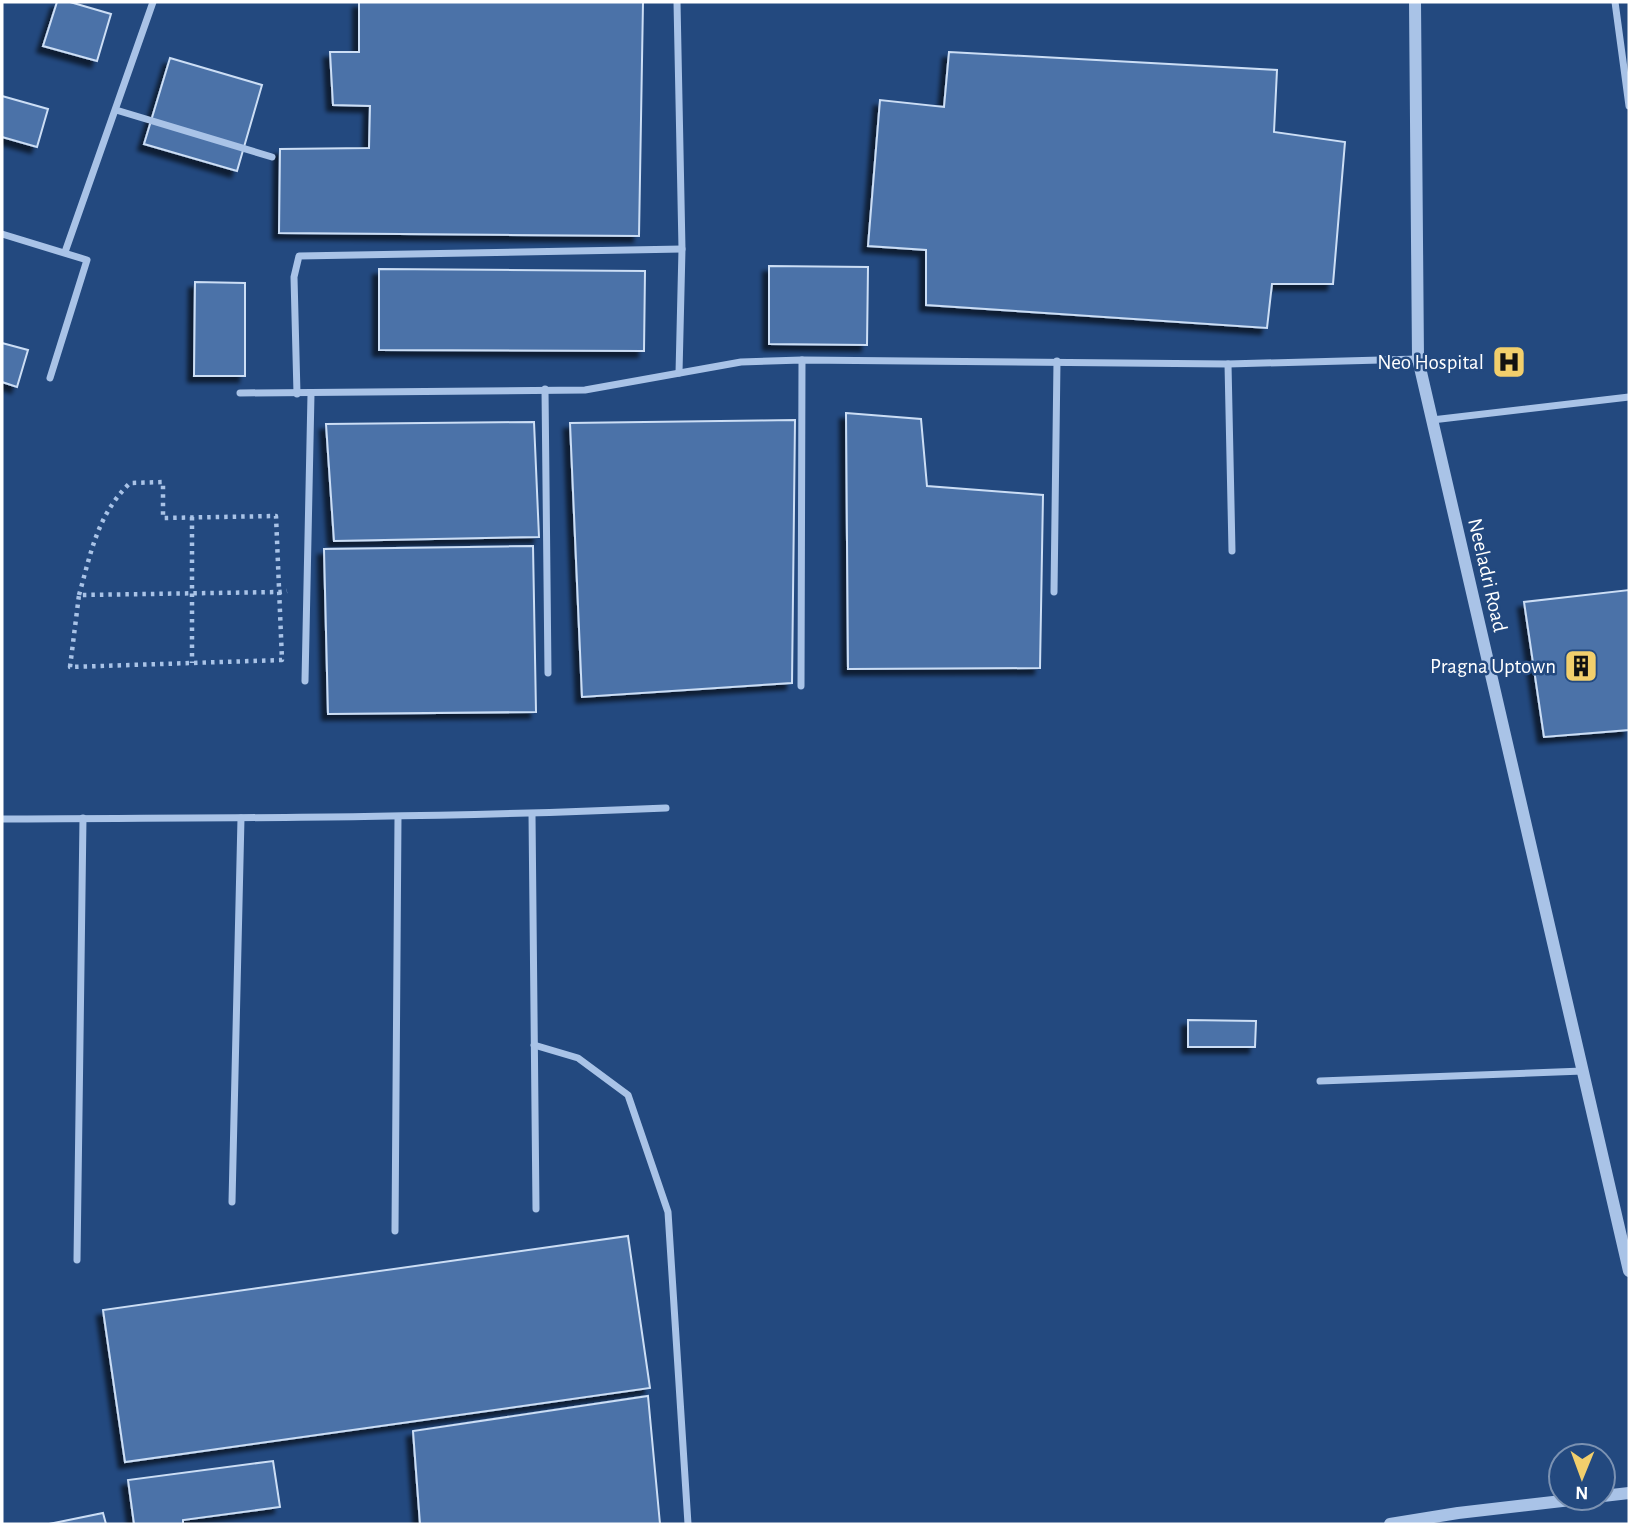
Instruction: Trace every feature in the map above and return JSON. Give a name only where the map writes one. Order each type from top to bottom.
[{"type":"street","points":[[65,253],[153,2]]},
{"type":"street","points":[[677,2],[681,249],[679,373]]},
{"type":"street","name":"Neeladri Road","points":[[1415,2],[1418,359],[1629,1271]]},
{"type":"street","points":[[1615,2],[1629,106]]},
{"type":"street","points":[[116,110],[272,157]]},
{"type":"street","points":[[2,234],[88,260],[50,378]]},
{"type":"street","points":[[298,394],[294,277],[299,256],[681,249]]},
{"type":"street","points":[[240,393],[585,390],[741,362],[802,360],[1228,364],[1418,359]]},
{"type":"street","points":[[801,686],[802,360]]},
{"type":"street","points":[[1054,592],[1057,361]]},
{"type":"street","points":[[1228,364],[1232,551]]},
{"type":"street","points":[[545,389],[548,673]]},
{"type":"street","points":[[305,681],[311,394]]},
{"type":"street","points":[[1432,421],[1629,397]]},
{"type":"street","points":[[2,819],[398,817],[666,808]]},
{"type":"street","points":[[532,814],[536,1209]]},
{"type":"street","points":[[396,1231],[398,817]]},
{"type":"street","points":[[77,1260],[83,818]]},
{"type":"street","points":[[232,1202],[241,818]]},
{"type":"street","points":[[534,1045],[578,1058],[628,1095],[668,1212],[688,1524]]},
{"type":"street","points":[[1320,1081],[1583,1071]]},
{"type":"street","points":[[1390,1524],[1547,1503]]},
{"type":"path","points":[[163,482],[163,518],[276,516],[280,592],[282,660],[70,667],[79,595],[99,526],[114,498],[130,483],[163,482]]},
{"type":"path","points":[[192,517],[192,663]]},
{"type":"path","points":[[79,595],[280,592],[309,589]]},
{"type":"building","points":[[57,2],[70,2],[111,14],[97,61],[43,46]]},
{"type":"building","points":[[359,2],[643,2],[639,236],[279,233],[280,149],[369,148],[370,106],[333,105],[330,52],[359,52]]},
{"type":"building","points":[[949,52],[1277,70],[1274,132],[1345,142],[1333,284],[1272,284],[1267,328],[926,305],[926,250],[868,246],[880,100],[944,107]]},
{"type":"building","points":[[170,58],[262,85],[237,171],[144,144]]},
{"type":"building","points":[[2,96],[48,109],[37,147],[2,137]]},
{"type":"building","points":[[769,266],[868,267],[867,345],[769,344]]},
{"type":"building","points":[[379,269],[645,271],[644,351],[379,350]]},
{"type":"building","points":[[195,282],[245,283],[245,376],[194,376]]},
{"type":"building","points":[[2,343],[28,350],[17,387],[2,382]]},
{"type":"building","points":[[846,413],[921,419],[927,486],[1043,495],[1040,668],[848,669]]},
{"type":"building","points":[[795,420],[792,683],[582,697],[570,423]]},
{"type":"building","points":[[534,422],[539,537],[334,541],[326,424]]},
{"type":"building","points":[[533,546],[536,712],[328,714],[324,549]]},
{"type":"building","name":"Pragna Uptown","points":[[1629,590],[1629,730],[1544,737],[1524,602]]},
{"type":"building","points":[[1188,1020],[1256,1021],[1255,1047],[1188,1047]]},
{"type":"building","points":[[628,1236],[650,1388],[125,1462],[103,1310]]},
{"type":"building","points":[[648,1396],[660,1524],[420,1524],[413,1431]]},
{"type":"building","points":[[273,1461],[280,1507],[183,1520],[183,1524],[134,1524],[128,1480]]},
{"type":"building","points":[[103,1513],[106,1524],[49,1524]]},
{"type":"place","name":"Neo Hospital","points":[[1509,362]]},
{"type":"place","name":"Pragna Uptown","points":[[1581,666]]}]
